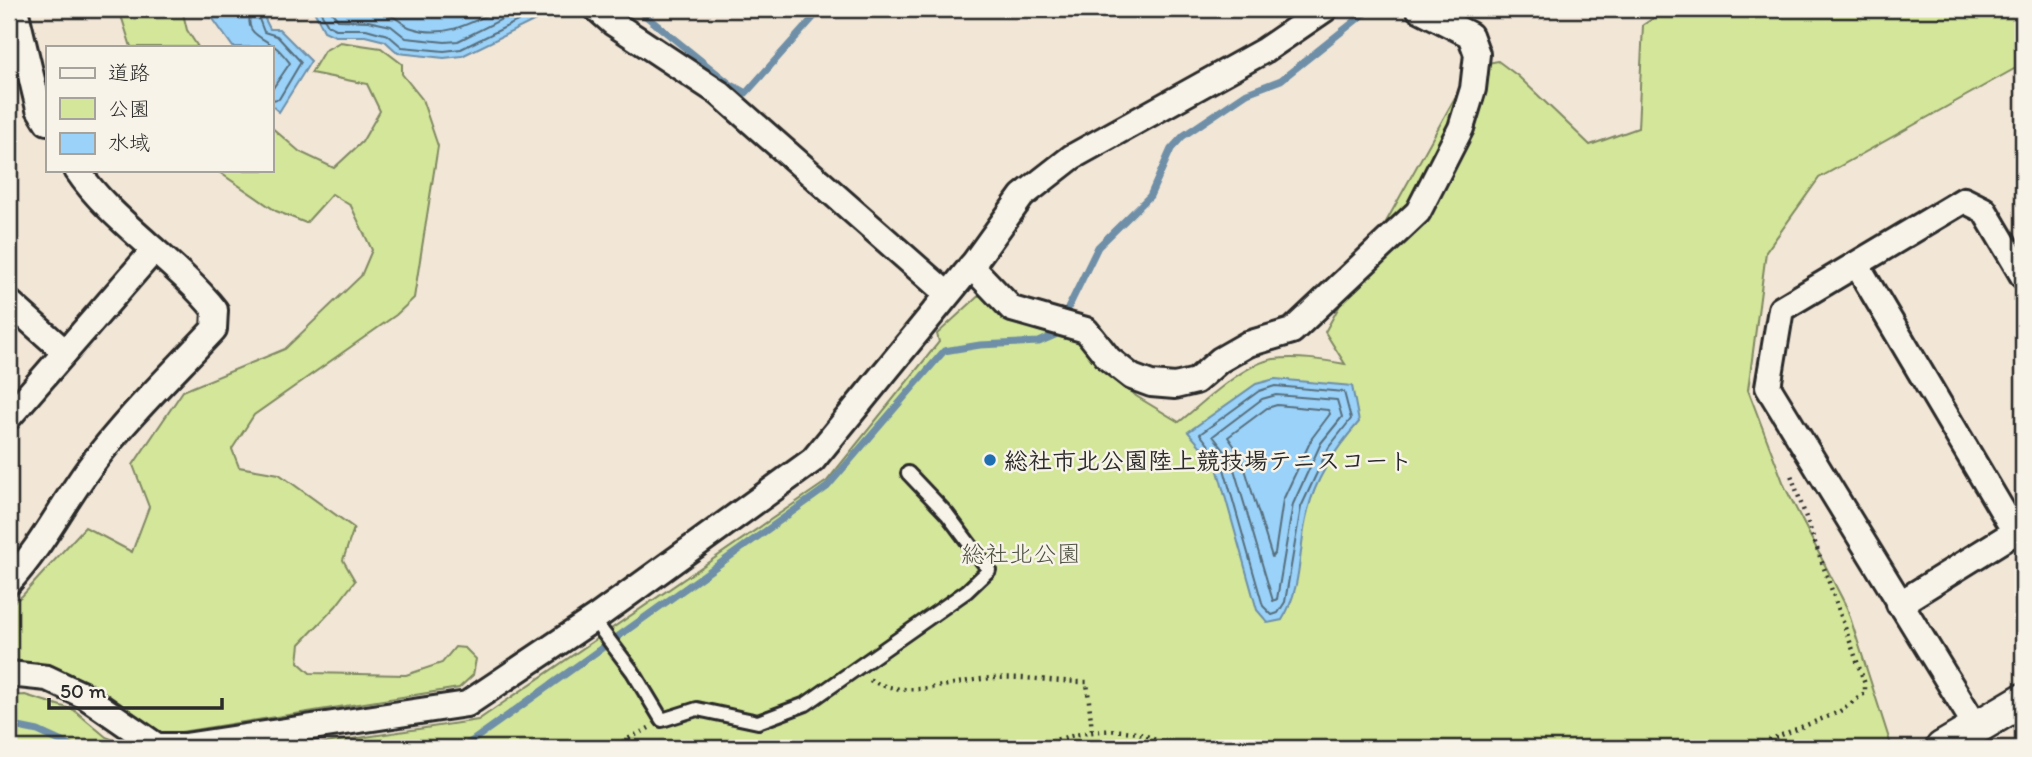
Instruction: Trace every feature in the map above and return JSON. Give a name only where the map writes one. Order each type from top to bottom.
[{"type":"street","points":[[15,9],[36,97],[46,120]]},
{"type":"street","points":[[597,9],[613,23],[719,93],[946,293]]},
{"type":"street","points":[[971,266],[1012,309],[1086,330],[1109,359],[1132,377],[1175,386],[1196,381],[1220,360],[1248,344],[1292,331],[1418,212],[1461,128],[1473,89],[1477,54],[1470,35],[1419,9]]},
{"type":"street","points":[[9,674],[47,678],[85,696],[157,746],[185,746],[467,704],[604,634],[813,460],[946,293],[971,266],[1022,197],[1072,157],[1265,50],[1318,10]]},
{"type":"street","points":[[9,582],[50,531],[91,465],[124,425],[214,329],[215,310],[199,290],[154,250],[79,172]]},
{"type":"street","points":[[1977,728],[1768,387],[1781,309],[1964,200],[1984,210],[2023,276]]},
{"type":"street","points":[[9,417],[154,250]]},
{"type":"street","points":[[1857,265],[2019,530],[1899,604]]},
{"type":"street","points":[[9,302],[65,352]]},
{"type":"street","points":[[1942,748],[2023,700]]},
{"type":"lane","points":[[604,634],[662,720],[696,709],[758,722],[806,704],[967,591],[989,570],[947,514],[908,473]]},
{"type":"path","points":[[1749,748],[1839,712],[1865,694],[1865,684],[1841,612],[1788,465]]},
{"type":"path","points":[[855,670],[887,687],[906,689],[994,678],[1087,682],[1093,731]]},
{"type":"path","points":[[610,748],[638,736],[662,720]]},
{"type":"path","points":[[1023,748],[1093,731],[1135,733],[1157,740],[1168,748]]},
{"type":"green space","points":[[119,9],[182,9],[187,30],[197,46],[131,46]]},
{"type":"green space","name":"総社北公園","points":[[1667,9],[2023,9],[2023,64],[1819,178],[1766,252],[1748,390],[1785,487],[1847,608],[1892,748],[292,748],[478,720],[827,481],[939,342],[937,334],[984,291],[1069,331],[1136,396],[1179,422],[1224,385],[1262,362],[1292,358],[1345,364],[1325,332],[1463,83],[1478,65],[1498,61],[1518,76],[1590,145],[1638,128],[1643,25]]},
{"type":"green space","points":[[340,42],[381,48],[402,64],[402,74],[422,99],[438,146],[414,298],[396,315],[254,415],[232,449],[239,467],[279,474],[354,528],[343,560],[355,581],[336,606],[300,644],[298,662],[310,673],[406,675],[442,663],[455,647],[465,648],[476,659],[473,675],[459,688],[162,735],[88,682],[37,662],[9,663],[9,605],[22,596],[85,527],[132,552],[149,507],[133,465],[183,391],[285,349],[361,276],[372,250],[351,206],[332,194],[306,223],[276,211],[219,172],[273,172],[273,129],[300,152],[334,168],[362,142],[380,111],[367,84],[311,73],[324,51]]},
{"type":"green space","points":[[25,695],[74,710],[106,737],[134,748],[9,748],[9,696]]},
{"type":"water","points":[[206,9],[272,9],[273,14],[265,19],[270,29],[279,29],[311,61],[279,112],[273,107],[273,46],[232,46]]},
{"type":"water","points":[[313,9],[558,9],[462,56],[444,58],[398,53],[385,41],[365,36],[335,36],[324,31]]},
{"type":"water","points":[[1275,379],[1352,386],[1359,422],[1335,452],[1316,486],[1305,524],[1294,594],[1282,620],[1268,623],[1257,610],[1216,464],[1188,432],[1256,384]]},
{"type":"waterway","points":[[637,9],[730,84],[746,93],[821,9]]},
{"type":"waterway","points":[[462,748],[827,487],[944,351],[980,345],[1039,342],[1055,335],[1098,247],[1150,196],[1171,149],[1183,136],[1247,93],[1281,80],[1370,9]]},
{"type":"waterway","points":[[9,725],[38,731],[75,748]]},
{"type":"place","name":"総社市北公園陸上競技場テニスコート","points":[[990,460]]}]
